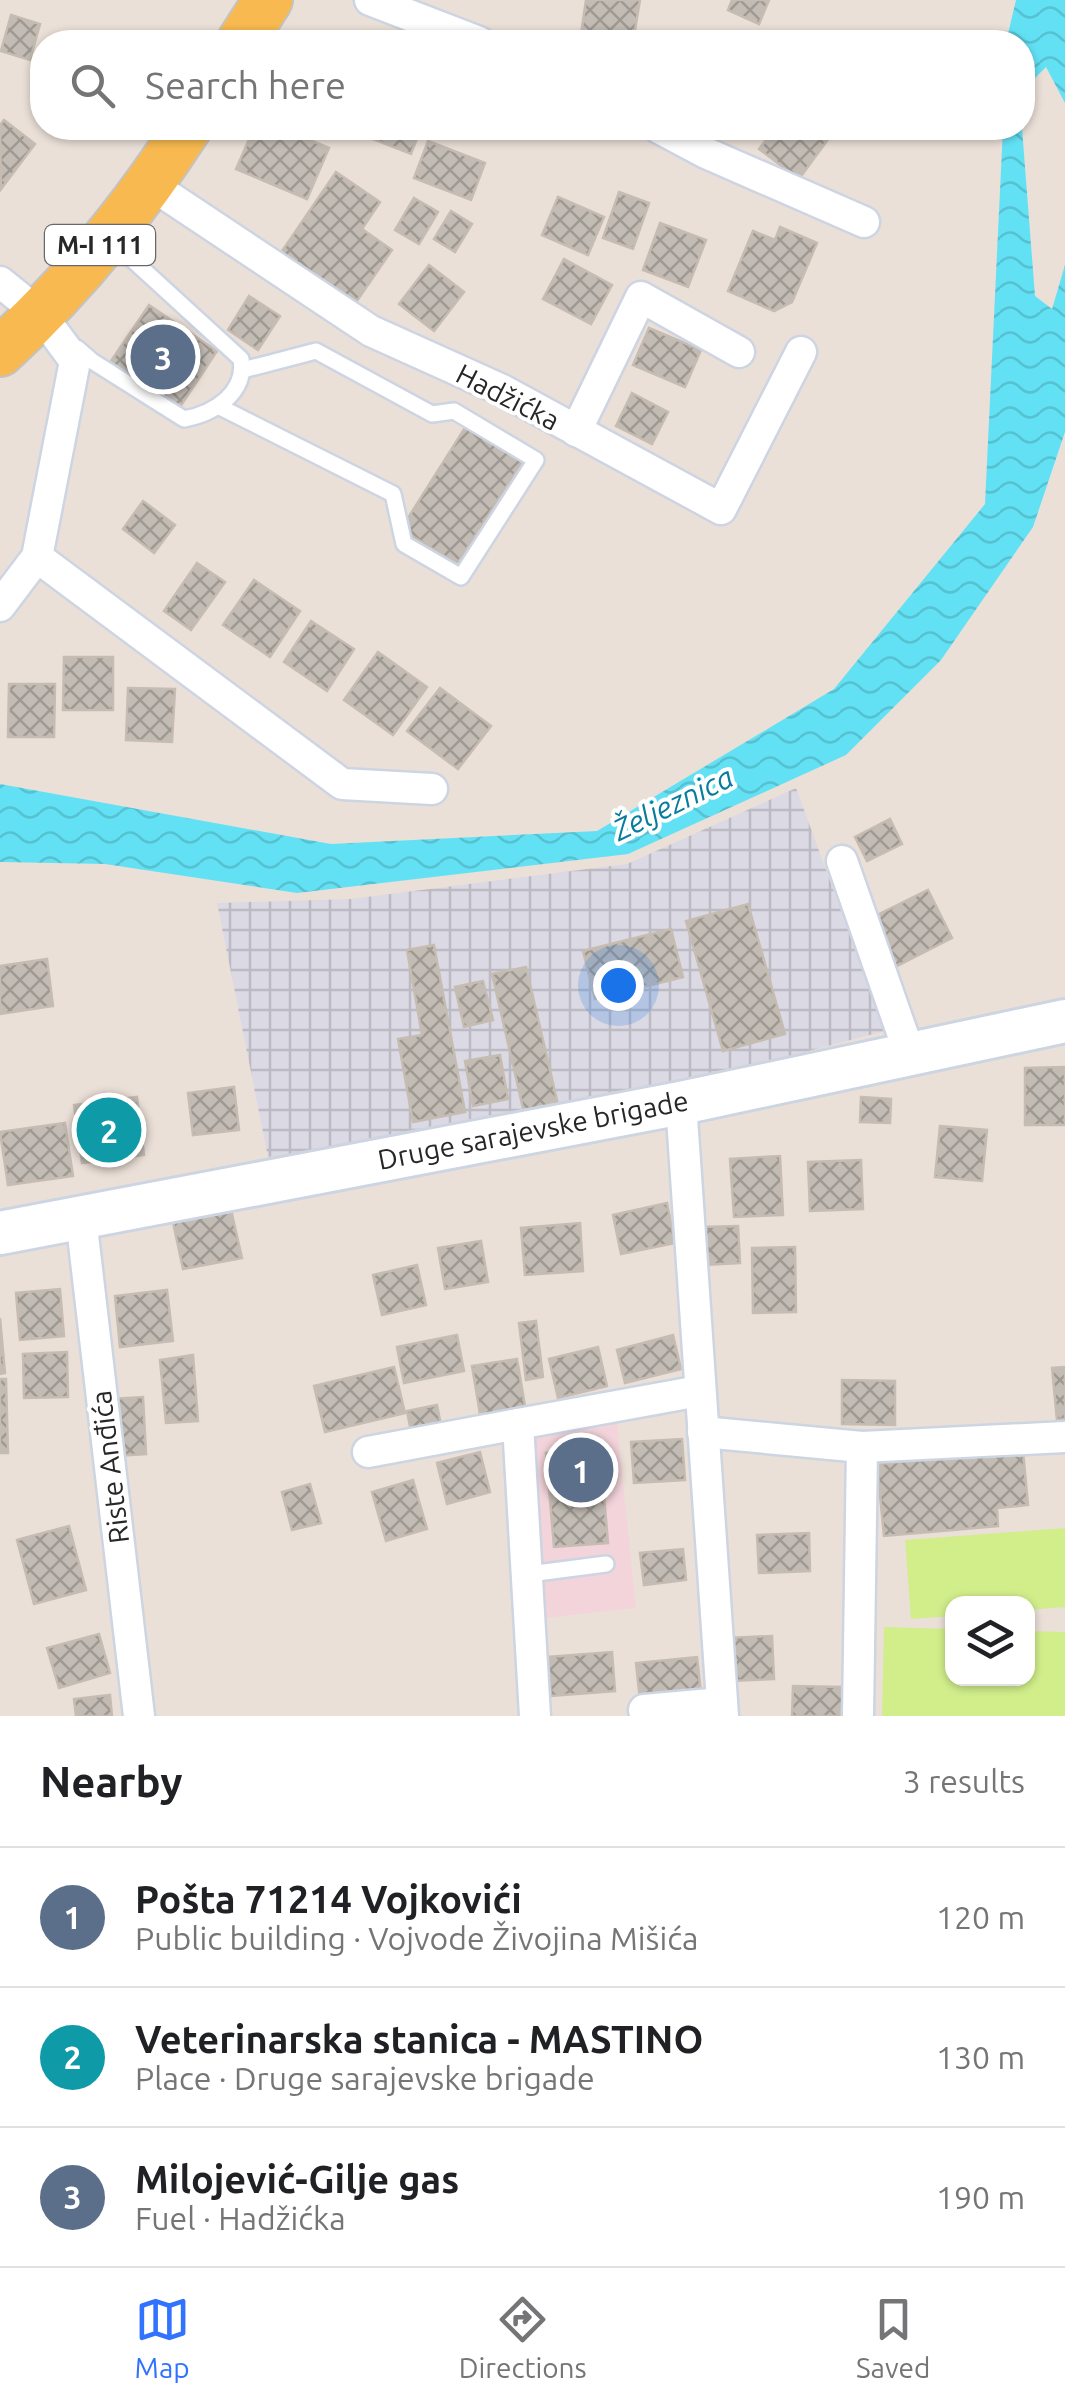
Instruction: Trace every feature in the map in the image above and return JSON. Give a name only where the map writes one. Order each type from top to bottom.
[{"type":"main road","points":[[249,30],[268,0]]},
{"type":"main road","name":"M-I 111","points":[[0,352],[41,314],[108,236],[150,184],[178,140]]},
{"type":"main road","name":"Druge sarajevske brigade","points":[[0,1233],[681,1103],[1065,1022]]},
{"type":"street","points":[[370,0],[448,30]]},
{"type":"street","points":[[682,140],[864,222]]},
{"type":"street","name":"Hadžićka","points":[[150,184],[371,331],[502,390],[721,509],[801,352]]},
{"type":"street","points":[[0,282],[41,314],[75,361],[37,557],[0,606]]},
{"type":"street","points":[[576,432],[641,297],[738,352]]},
{"type":"street","points":[[37,557],[342,784],[432,789]]},
{"type":"street","points":[[842,860],[910,1055]]},
{"type":"street","points":[[644,1710],[723,1710],[681,1103]]},
{"type":"street","name":"Riste Anđića","points":[[81,1218],[138,1716]]},
{"type":"street","points":[[368,1452],[700,1391]]},
{"type":"street","points":[[518,1424],[535,1716]]},
{"type":"street","points":[[703,1432],[862,1446],[1065,1437]]},
{"type":"street","points":[[858,1716],[862,1446]]},
{"type":"lane","points":[[41,314],[92,362],[184,420],[202,416],[235,391],[243,370],[240,359],[108,236]]},
{"type":"lane","points":[[218,406],[393,494],[404,544],[462,577],[536,460],[454,410],[432,414],[316,351],[243,370]]},
{"type":"lane","points":[[529,1574],[606,1564]]},
{"type":"shaded area","points":[[796,788],[885,1031],[581,1111],[268,1157],[217,903],[351,899],[627,864]]},
{"type":"shaded area","points":[[617,1422],[636,1608],[543,1618],[524,1431]]},
{"type":"green space","points":[[1065,1528],[1065,1607],[1035,1609],[1035,1596],[945,1596],[945,1617],[911,1619],[905,1540]]},
{"type":"green space","points":[[884,1627],[945,1629],[945,1686],[1035,1686],[1035,1631],[1065,1632],[1065,1716],[882,1716]]},
{"type":"water","points":[[1016,0],[1065,0],[1065,103],[1046,67],[1035,78],[1035,30],[1009,30]]},
{"type":"water","name":"Željeznica","points":[[1002,140],[1023,140],[1035,296],[1052,309],[1065,265],[1065,432],[1033,527],[941,660],[846,755],[628,854],[297,893],[105,864],[0,862],[0,784],[331,844],[597,831],[834,689],[985,504]]},
{"type":"building","points":[[586,0],[640,0],[635,30],[582,30]]},
{"type":"building","points":[[732,0],[769,0],[759,24],[728,10]]},
{"type":"building","points":[[11,15],[40,24],[38,30],[30,30],[30,60],[1,51]]},
{"type":"building","points":[[4,120],[35,144],[1,189],[0,125]]},
{"type":"building","points":[[249,140],[310,140],[329,148],[307,199],[236,169]]},
{"type":"building","points":[[375,140],[416,140],[411,154]]},
{"type":"building","points":[[766,140],[828,140],[799,179],[759,149]]},
{"type":"building","points":[[428,141],[485,163],[471,200],[414,178]]},
{"type":"building","points":[[336,172],[380,202],[362,229],[392,250],[352,308],[278,257]]},
{"type":"building","points":[[619,192],[649,203],[633,249],[603,238]]},
{"type":"building","points":[[558,197],[604,217],[588,255],[542,235]]},
{"type":"building","points":[[414,198],[438,212],[419,244],[395,230]]},
{"type":"building","points":[[451,211],[472,224],[455,252],[434,239]]},
{"type":"building","points":[[660,223],[706,240],[688,287],[643,270]]},
{"type":"building","points":[[780,227],[817,243],[792,302],[774,311],[728,291],[753,231],[775,240]]},
{"type":"building","points":[[564,259],[612,285],[591,324],[543,299]]},
{"type":"building","points":[[429,265],[464,292],[434,331],[399,304]]},
{"type":"building","points":[[249,296],[280,316],[258,350],[228,330]]},
{"type":"building","points":[[149,305],[217,351],[178,410],[109,364]]},
{"type":"building","points":[[649,328],[701,350],[685,387],[633,365]]},
{"type":"building","points":[[632,393],[668,412],[652,444],[616,426]]},
{"type":"building","points":[[468,423],[524,459],[457,564],[401,529]]},
{"type":"building","points":[[143,501],[175,525],[154,553],[123,529]]},
{"type":"building","points":[[197,563],[225,582],[191,630],[164,611]]},
{"type":"building","points":[[254,580],[300,611],[270,657],[223,625]]},
{"type":"building","points":[[311,621],[354,649],[327,691],[284,662]]},
{"type":"building","points":[[378,652],[427,687],[393,735],[344,700]]},
{"type":"building","points":[[64,657],[113,657],[113,710],[63,710]]},
{"type":"building","points":[[9,684],[55,684],[54,737],[8,737]]},
{"type":"building","points":[[128,688],[175,689],[172,742],[126,740]]},
{"type":"building","points":[[440,688],[491,726],[458,769],[407,731]]},
{"type":"building","points":[[890,819],[902,844],[867,861],[855,837]]},
{"type":"building","points":[[928,890],[952,938],[895,967],[871,918]]},
{"type":"building","points":[[748,904],[785,1034],[723,1051],[686,921]]},
{"type":"building","points":[[671,929],[683,977],[595,999],[583,951]]},
{"type":"building","points":[[434,945],[465,1112],[413,1122],[398,1039],[422,1035],[407,950]]},
{"type":"building","points":[[47,959],[53,1006],[0,1014],[0,966]]},
{"type":"building","points":[[526,967],[559,1109],[525,1117],[492,974]]},
{"type":"building","points":[[483,981],[493,1020],[464,1027],[455,987]]},
{"type":"building","points":[[500,1055],[508,1099],[473,1106],[465,1061]]},
{"type":"building","points":[[1065,1067],[1065,1125],[1025,1125],[1025,1068]]},
{"type":"building","points":[[234,1087],[239,1130],[193,1135],[188,1093]]},
{"type":"building","points":[[137,1097],[144,1155],[82,1163],[74,1105]]},
{"type":"building","points":[[861,1097],[891,1099],[890,1123],[860,1122]]},
{"type":"building","points":[[65,1123],[73,1176],[8,1185],[0,1132]]},
{"type":"building","points":[[940,1126],[987,1130],[982,1181],[935,1177]]},
{"type":"building","points":[[780,1156],[783,1215],[734,1217],[730,1159]]},
{"type":"building","points":[[861,1160],[863,1209],[810,1211],[808,1162]]},
{"type":"building","points":[[667,1203],[675,1243],[621,1254],[613,1215]]},
{"type":"building","points":[[231,1210],[242,1258],[183,1269],[173,1222]]},
{"type":"building","points":[[580,1223],[583,1271],[525,1275],[521,1228]]},
{"type":"building","points":[[738,1226],[740,1263],[704,1265],[703,1227]]},
{"type":"building","points":[[481,1241],[488,1282],[445,1289],[438,1248]]},
{"type":"building","points":[[795,1247],[796,1312],[753,1313],[752,1248]]},
{"type":"building","points":[[417,1265],[426,1305],[382,1315],[373,1275]]},
{"type":"building","points":[[60,1289],[64,1336],[20,1340],[16,1293]]},
{"type":"building","points":[[167,1290],[173,1341],[120,1347],[115,1296]]},
{"type":"building","points":[[0,1318],[5,1373],[0,1374]]},
{"type":"building","points":[[536,1321],[543,1377],[526,1380],[519,1323]]},
{"type":"building","points":[[457,1335],[464,1371],[404,1383],[397,1347]]},
{"type":"building","points":[[673,1335],[681,1369],[625,1383],[617,1350]]},
{"type":"building","points":[[598,1347],[607,1386],[558,1398],[549,1359]]},
{"type":"building","points":[[67,1352],[68,1397],[24,1398],[23,1354]]},
{"type":"building","points":[[193,1355],[198,1421],[166,1423],[160,1360]]},
{"type":"building","points":[[517,1359],[526,1412],[481,1420],[472,1366]]},
{"type":"building","points":[[394,1367],[405,1413],[325,1432],[314,1386]]},
{"type":"building","points":[[1065,1367],[1065,1419],[1057,1420],[1052,1368]]},
{"type":"building","points":[[0,1379],[6,1379],[8,1453],[0,1453]]},
{"type":"building","points":[[842,1380],[895,1381],[895,1425],[842,1424]]},
{"type":"building","points":[[143,1397],[146,1454],[116,1456],[111,1399]]},
{"type":"building","points":[[437,1405],[442,1431],[412,1436],[407,1411]]},
{"type":"building","points":[[682,1439],[685,1480],[634,1483],[631,1442]]},
{"type":"building","points":[[600,1448],[608,1543],[554,1547],[546,1453]]},
{"type":"building","points":[[1023,1451],[1028,1505],[997,1508],[998,1526],[884,1536],[877,1464]]},
{"type":"building","points":[[480,1452],[490,1492],[447,1504],[437,1463]]},
{"type":"building","points":[[413,1480],[427,1529],[386,1541],[372,1492]]},
{"type":"building","points":[[310,1484],[321,1523],[292,1530],[282,1492]]},
{"type":"building","points":[[69,1526],[86,1590],[34,1604],[17,1540]]},
{"type":"building","points":[[809,1533],[810,1571],[759,1573],[757,1535]]},
{"type":"building","points":[[683,1549],[686,1580],[644,1585],[640,1553]]},
{"type":"building","points":[[99,1634],[110,1673],[59,1688],[47,1648]]},
{"type":"building","points":[[772,1636],[774,1679],[731,1681],[729,1638]]},
{"type":"building","points":[[612,1652],[615,1691],[551,1696],[548,1657]]},
{"type":"building","points":[[697,1657],[701,1693],[640,1700],[636,1663]]},
{"type":"building","points":[[793,1686],[844,1687],[844,1716],[792,1716]]},
{"type":"building","points":[[110,1695],[112,1716],[76,1716],[74,1699]]},
{"type":"place","name":"Milojević-Gilje gas","points":[[163,357]]},
{"type":"place","name":"Veterinarska stanica - MASTINO","points":[[109,1130]]},
{"type":"place","name":"Pošta 71214 Vojkovići","points":[[581,1470]]}]
